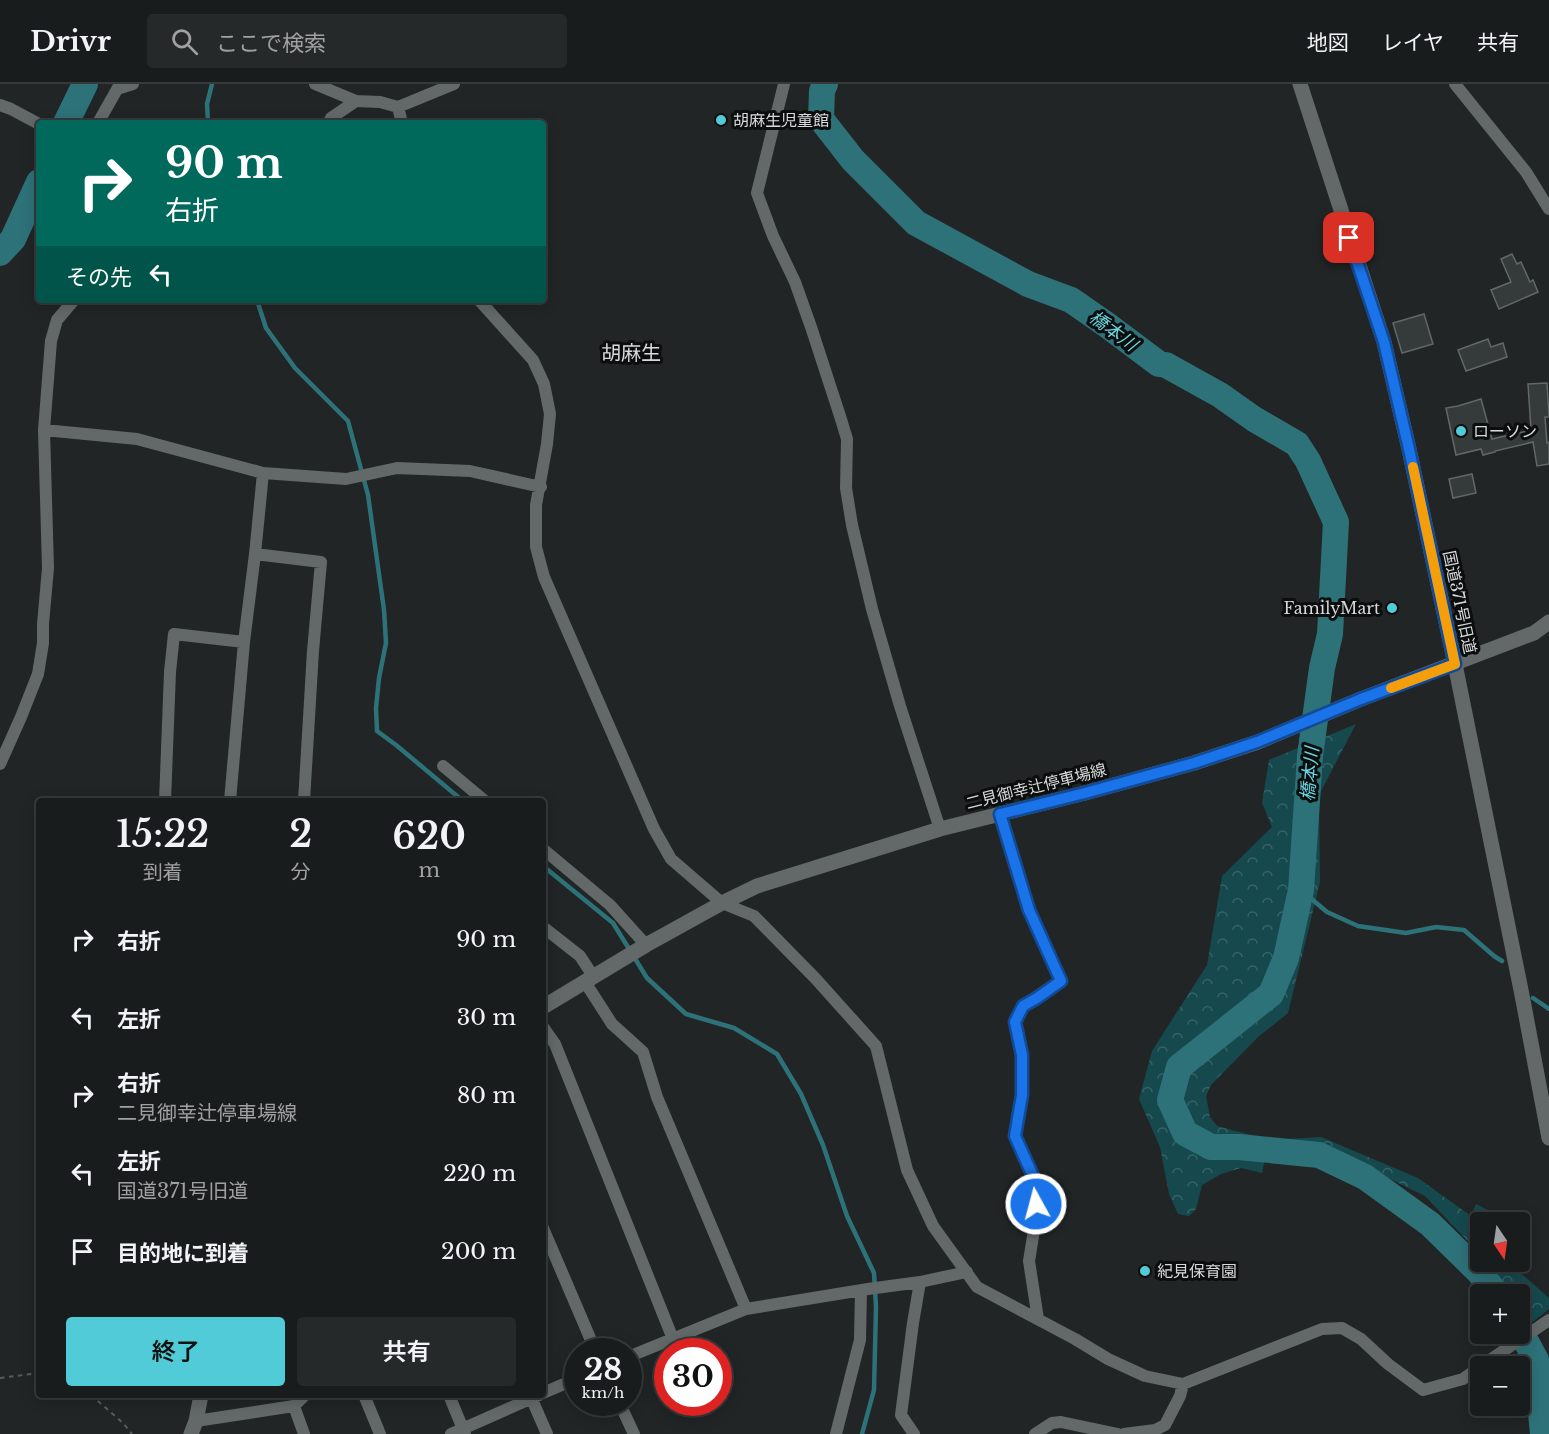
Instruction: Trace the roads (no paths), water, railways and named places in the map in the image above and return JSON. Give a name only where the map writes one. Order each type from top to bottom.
[{"type":"main road","name":"国道371号旧道","points":[[1300,84],[1384,342],[1412,460],[1522,995],[1549,1138]]},
{"type":"main road","name":"二見御幸辻停車場線","points":[[546,1005],[645,945],[757,886],[940,829],[1085,793],[1194,763],[1257,742],[1361,699],[1534,633],[1549,622]]},
{"type":"main road","points":[[193,1428],[200,1398]]},
{"type":"street","points":[[101,120],[118,87],[133,84]]},
{"type":"street","points":[[315,84],[356,101],[380,102],[398,107],[454,84]]},
{"type":"street","points":[[784,84],[757,193],[795,282],[847,439],[846,488],[852,525],[872,609],[900,706],[940,829]]},
{"type":"street","points":[[1455,84],[1526,172],[1549,209]]},
{"type":"street","points":[[330,120],[356,101]]},
{"type":"street","points":[[0,105],[36,122]]},
{"type":"street","points":[[398,107],[401,120]]},
{"type":"street","points":[[0,764],[38,674],[43,643],[48,568],[44,430],[51,341],[57,320],[71,303]]},
{"type":"street","points":[[482,303],[533,360],[544,384],[550,414],[541,487],[536,505],[536,547],[544,577],[654,829],[671,859],[722,903],[754,916],[815,978],[876,1046],[907,1170],[933,1226],[977,1287],[1108,1359],[1144,1376],[1183,1384],[1322,1329],[1342,1328],[1361,1339],[1388,1364],[1423,1390],[1463,1379],[1470,1374]]},
{"type":"street","points":[[44,430],[136,439],[263,473],[346,478],[397,468],[470,471],[541,487]]},
{"type":"street","points":[[230,798],[244,642],[263,473]]},
{"type":"street","points":[[255,554],[321,562],[304,798]]},
{"type":"street","points":[[165,798],[170,672],[174,634],[244,642]]},
{"type":"street","points":[[443,766],[481,798]]},
{"type":"street","points":[[1000,814],[1029,910],[1061,981],[1023,1006],[1015,1022],[1022,1055],[1022,1095],[1015,1136],[1037,1185],[1035,1224],[1029,1262],[1038,1319]]},
{"type":"street","points":[[546,852],[610,905],[645,945]]},
{"type":"street","points":[[546,929],[580,956],[612,1024],[643,1052],[657,1097],[746,1309]]},
{"type":"street","points":[[546,1031],[555,1044],[673,1338]]},
{"type":"street","points":[[546,1234],[590,1338]]},
{"type":"street","points":[[675,1338],[746,1309],[864,1289],[915,1283],[967,1272]]},
{"type":"street","points":[[914,1434],[902,1416],[913,1323],[915,1283]]},
{"type":"street","points":[[836,1434],[860,1340],[864,1289]]},
{"type":"street","points":[[1496,1356],[1549,1320]]},
{"type":"street","points":[[546,1391],[564,1384]]},
{"type":"street","points":[[1124,1434],[1155,1430],[1165,1425],[1180,1396],[1183,1384]]},
{"type":"street","points":[[193,1428],[294,1406],[302,1398]]},
{"type":"street","points":[[365,1398],[380,1434]]},
{"type":"street","points":[[450,1398],[464,1432]]},
{"type":"street","points":[[451,1434],[464,1432],[530,1398]]},
{"type":"street","points":[[537,1398],[548,1434]]},
{"type":"street","points":[[294,1406],[304,1434]]},
{"type":"street","points":[[626,1416],[634,1434]]},
{"type":"street","points":[[1035,1434],[1052,1423],[1061,1422],[1118,1434]]},
{"type":"waterway","points":[[67,120],[85,84]]},
{"type":"waterway","points":[[208,120],[207,104],[212,84]]},
{"type":"waterway","name":"橋本川","points":[[825,84],[822,91],[821,119],[853,160],[916,223],[1028,284],[1071,300],[1159,364],[1166,365],[1220,395],[1254,419],[1297,444],[1308,461],[1336,522],[1330,634],[1322,668],[1310,756],[1301,890],[1286,958],[1271,994],[1179,1067],[1170,1100],[1185,1133],[1211,1147],[1239,1147],[1319,1155],[1365,1177],[1430,1224],[1489,1284]]},
{"type":"waterway","points":[[0,253],[13,239],[36,189]]},
{"type":"waterway","points":[[258,303],[266,328],[295,368],[348,421],[368,495],[384,610],[386,643],[379,678],[376,708],[377,731],[459,798]]},
{"type":"waterway","points":[[546,868],[613,923],[647,978],[686,1014],[734,1028],[777,1054],[801,1094],[823,1145],[847,1216],[874,1273],[876,1307],[874,1390],[862,1434]]},
{"type":"waterway","points":[[1301,890],[1327,912],[1358,926],[1406,933],[1436,927],[1464,930],[1502,961]]},
{"type":"waterway","points":[[1533,998],[1549,1009]]},
{"type":"waterway","name":"橋本川","points":[[1527,1344],[1536,1360],[1543,1434]]},
{"type":"place","name":"胡麻生児童館","points":[[721,120]]},
{"type":"place","name":"ローソン","points":[[1461,431]]},
{"type":"place","name":"FamilyMart","points":[[1392,608]]},
{"type":"place","name":"紀見保育園","points":[[1145,1271]]},
{"type":"district","name":"胡麻生","points":[[631,353]]}]
